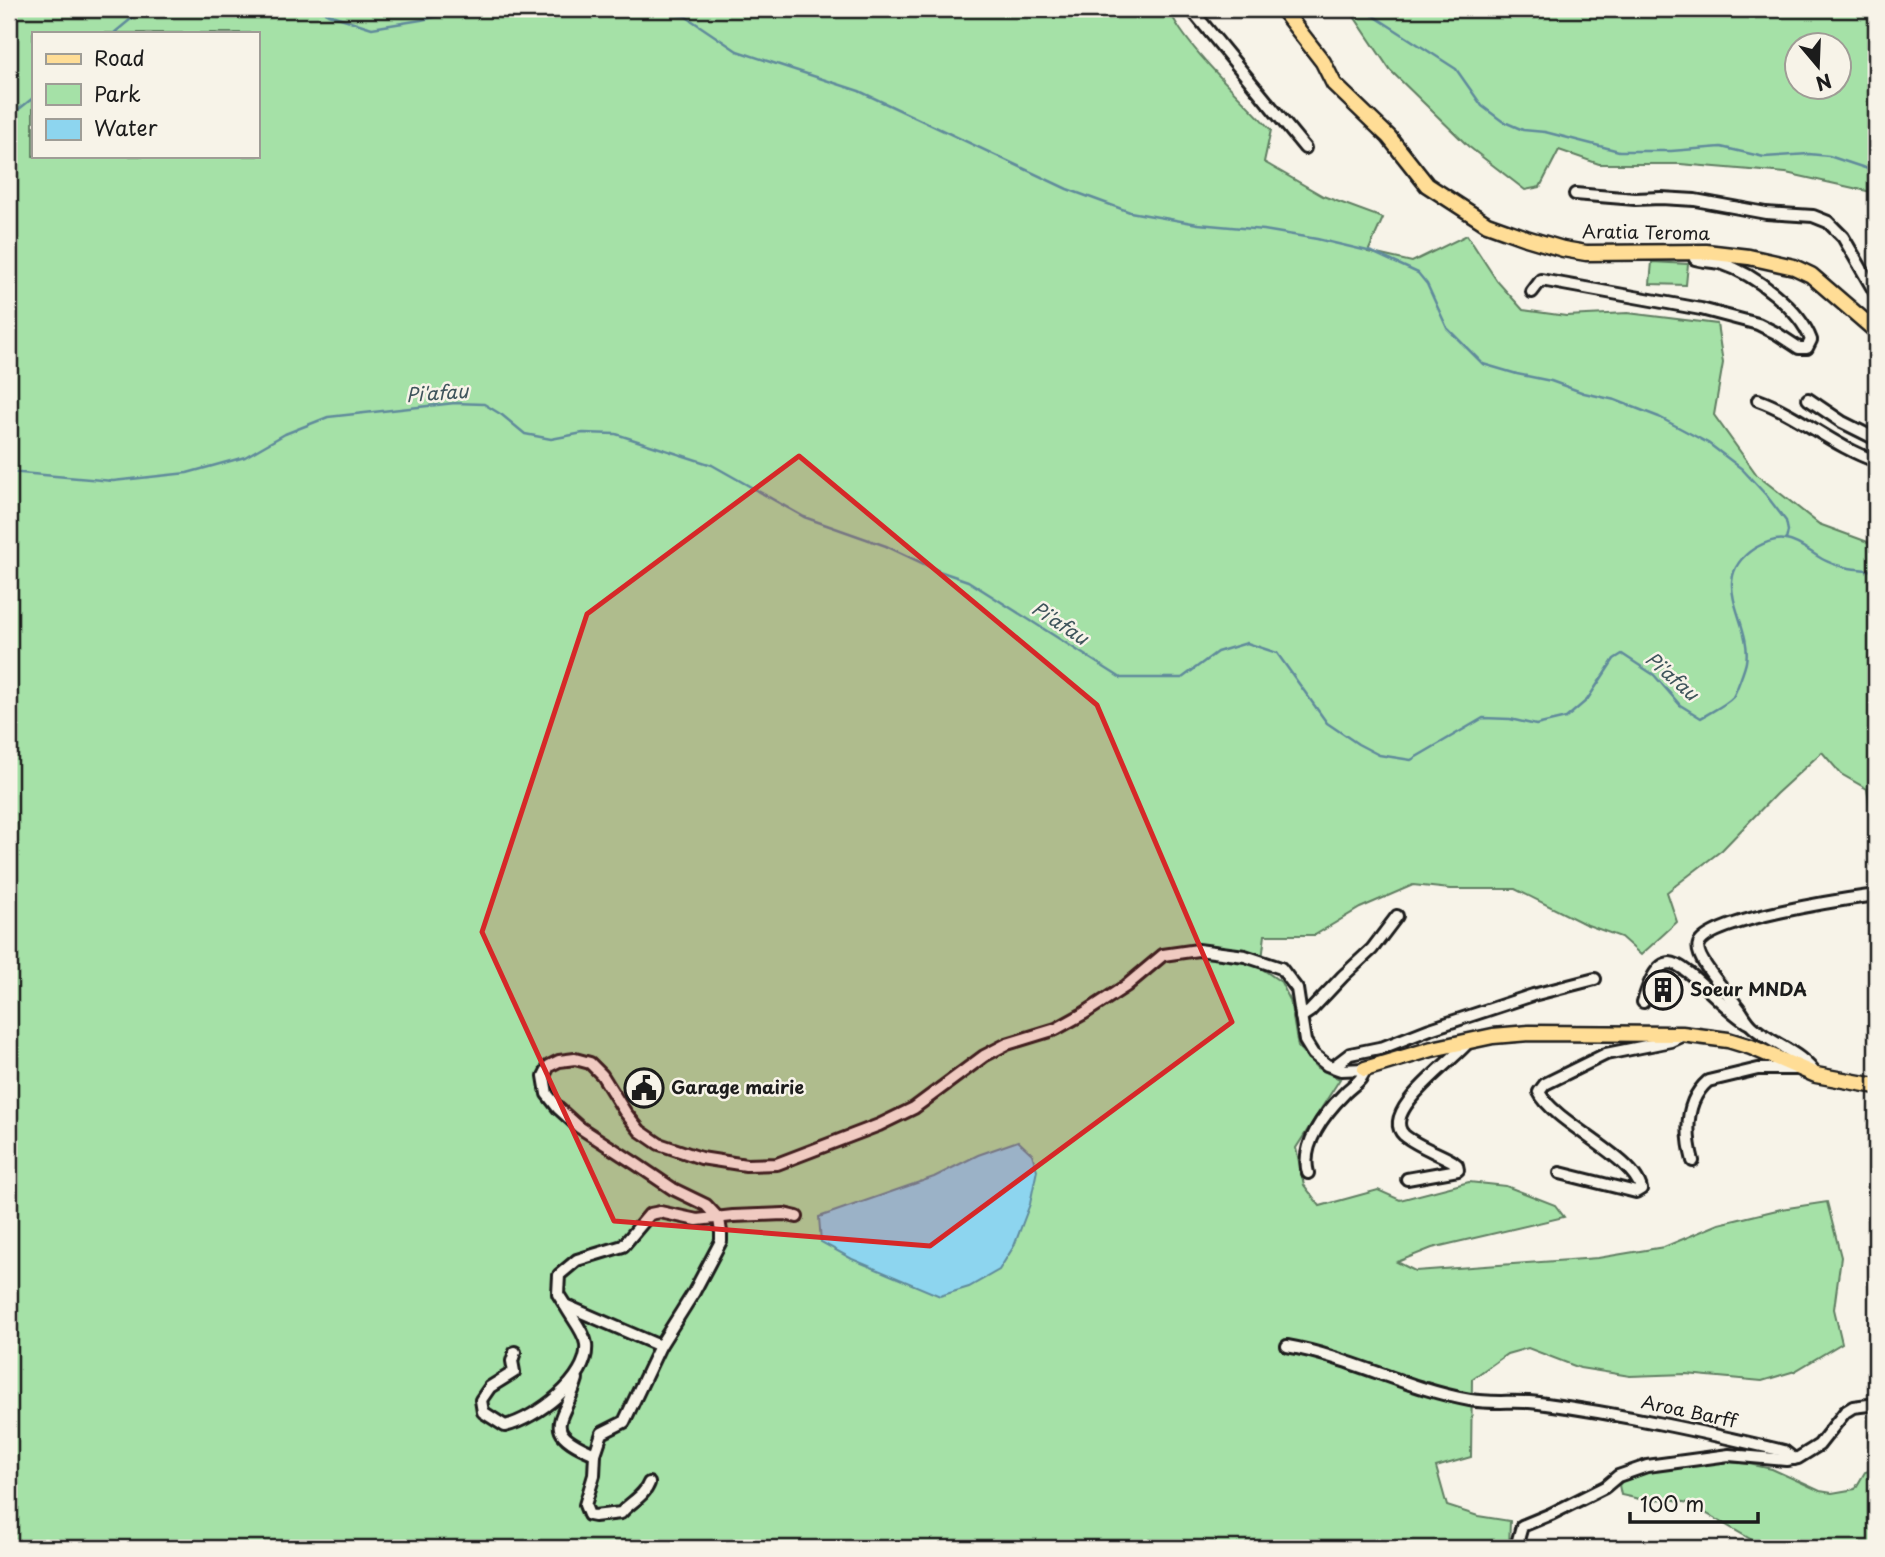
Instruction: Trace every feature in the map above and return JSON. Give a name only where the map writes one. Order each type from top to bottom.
[{"type":"main road","name":"Aratia Teroma","points":[[1282,9],[1324,62],[1334,84],[1389,137],[1427,186],[1487,224],[1538,242],[1586,253],[1693,252],[1749,257],[1794,267],[1811,275],[1876,331]]},
{"type":"main road","points":[[1365,1069],[1470,1040],[1530,1033],[1686,1034],[1728,1040],[1816,1075],[1876,1086]]},
{"type":"street","points":[[1191,9],[1306,148]]},
{"type":"street","points":[[1575,194],[1695,200],[1766,213],[1812,216],[1828,222],[1843,237],[1876,294]]},
{"type":"street","points":[[1532,292],[1541,280],[1691,306],[1758,324],[1799,348],[1807,348],[1811,340],[1804,326],[1780,300],[1737,270],[1715,262],[1695,259],[1693,252]]},
{"type":"street","points":[[1808,399],[1842,422],[1876,439]]},
{"type":"street","points":[[1758,400],[1876,461]]},
{"type":"street","points":[[1750,1024],[1700,956],[1699,943],[1704,937],[1740,921],[1876,895]]},
{"type":"street","points":[[1301,1017],[1310,1012],[1372,949],[1397,916]]},
{"type":"street","points":[[649,1483],[642,1496],[630,1503],[621,1513],[589,1515],[585,1505],[602,1433],[624,1422],[660,1346],[694,1292],[721,1241],[717,1216],[579,1127],[558,1108],[547,1094],[544,1076],[549,1066],[559,1061],[575,1059],[590,1063],[640,1131],[659,1144],[701,1158],[746,1165],[777,1164],[806,1155],[914,1108],[984,1056],[1007,1044],[1056,1029],[1126,986],[1163,955],[1176,951],[1223,951],[1262,960],[1281,968],[1297,989],[1305,1041],[1314,1054],[1341,1070],[1365,1069],[1363,1077],[1337,1102],[1314,1135],[1306,1160],[1308,1172]]},
{"type":"street","points":[[1643,1002],[1656,973],[1672,963],[1687,971],[1732,1013],[1804,1060],[1816,1075]]},
{"type":"street","points":[[1333,1067],[1350,1055],[1384,1047],[1533,995],[1595,979]]},
{"type":"street","points":[[1560,1173],[1636,1192],[1641,1189],[1639,1181],[1615,1156],[1540,1096],[1541,1088],[1606,1054],[1671,1041],[1686,1034]]},
{"type":"street","points":[[1407,1180],[1458,1170],[1452,1161],[1405,1136],[1398,1127],[1398,1121],[1407,1104],[1422,1086],[1442,1066],[1464,1050],[1470,1040]]},
{"type":"street","points":[[1693,1161],[1686,1125],[1703,1085],[1708,1081],[1758,1069],[1799,1069]]},
{"type":"street","points":[[595,1454],[570,1442],[559,1426],[559,1418],[575,1386],[587,1352],[585,1340],[558,1294],[559,1275],[567,1266],[589,1255],[623,1246],[649,1214],[660,1212],[697,1220],[717,1216],[784,1214],[797,1217]]},
{"type":"street","points":[[565,1305],[660,1346]]},
{"type":"street","name":"Aroa Barff","points":[[1287,1346],[1456,1397],[1485,1402],[1526,1402],[1636,1418],[1784,1451],[1794,1459]]},
{"type":"street","points":[[515,1352],[512,1361],[514,1372],[490,1388],[481,1400],[483,1412],[505,1426],[514,1424],[556,1398],[575,1377],[583,1363]]},
{"type":"street","points":[[1794,1459],[1819,1445],[1845,1412],[1853,1407],[1876,1404]]},
{"type":"street","name":"Aroa Barff","points":[[1522,1548],[1518,1540],[1522,1526],[1605,1487],[1619,1476],[1633,1470],[1664,1462],[1729,1455],[1794,1459]]},
{"type":"highlighted area","points":[[799,456],[1097,705],[1232,1022],[930,1246],[614,1221],[482,932],[587,614]]},
{"type":"green space","points":[[9,9],[1169,9],[1200,55],[1271,130],[1264,162],[1323,196],[1383,218],[1368,252],[1412,262],[1467,235],[1497,281],[1523,310],[1566,316],[1628,313],[1717,324],[1723,363],[1714,415],[1757,475],[1819,524],[1876,545],[1876,815],[1871,814],[1867,789],[1841,774],[1822,752],[1776,794],[1722,850],[1667,892],[1677,922],[1641,955],[1621,937],[1585,924],[1515,889],[1450,889],[1413,885],[1360,908],[1315,935],[1265,935],[1261,968],[1281,982],[1290,1000],[1298,1047],[1317,1068],[1340,1079],[1296,1148],[1304,1185],[1320,1206],[1378,1190],[1400,1200],[1469,1182],[1506,1186],[1555,1205],[1564,1217],[1432,1248],[1397,1262],[1415,1271],[1598,1258],[1664,1247],[1719,1224],[1781,1209],[1827,1202],[1841,1257],[1834,1309],[1842,1343],[1795,1371],[1762,1381],[1686,1374],[1630,1376],[1580,1368],[1528,1348],[1507,1354],[1472,1379],[1471,1457],[1436,1467],[1447,1506],[1478,1516],[1510,1521],[1509,1548],[1431,1548],[1399,1540],[1395,1548],[9,1548]]},
{"type":"green space","points":[[1349,9],[1876,9],[1876,193],[1786,173],[1680,164],[1599,164],[1559,150],[1540,187],[1525,190],[1468,146],[1390,70]]},
{"type":"green space","points":[[1652,262],[1688,264],[1686,285],[1650,284]]},
{"type":"green space","points":[[1726,1462],[1772,1469],[1820,1491],[1832,1493],[1855,1489],[1865,1472],[1876,1469],[1876,1548],[1766,1548],[1688,1503],[1670,1499],[1644,1500],[1621,1495],[1619,1485],[1629,1474],[1654,1468]]},
{"type":"water","points":[[1018,1141],[1032,1154],[1037,1170],[1030,1204],[1014,1246],[999,1270],[969,1287],[940,1296],[852,1259],[821,1242],[819,1217],[934,1177],[978,1155]]},
{"type":"waterway","points":[[115,32],[143,9]]},
{"type":"waterway","points":[[319,9],[372,28],[470,9]]},
{"type":"waterway","points":[[637,9],[685,16],[737,51],[859,91],[1067,189],[1130,212],[1198,224],[1264,230],[1317,239],[1372,252],[1418,273],[1427,284],[1447,328],[1483,364],[1615,400],[1659,417],[1708,443],[1742,469],[1766,495],[1786,521],[1786,540]]},
{"type":"waterway","points":[[1363,9],[1456,69],[1482,106],[1502,121],[1523,130],[1545,132],[1619,151],[1721,147],[1764,157],[1809,154],[1829,156],[1871,170],[1876,168]]},
{"type":"waterway","points":[[9,117],[32,99]]},
{"type":"waterway","name":"Pi'afau","points":[[9,472],[113,481],[187,473],[245,457],[285,434],[328,417],[455,403],[484,404],[525,434],[551,439],[583,433],[616,434],[712,465],[804,517],[886,546],[939,571],[968,581],[1121,678],[1182,678],[1217,652],[1247,643],[1277,653],[1327,723],[1379,755],[1411,760],[1483,718],[1510,719],[1536,725],[1566,718],[1587,700],[1614,659],[1622,654],[1654,675],[1680,705],[1701,718],[1733,697],[1744,669],[1746,647],[1734,602],[1733,574],[1741,560],[1755,548],[1770,541],[1786,540],[1837,565],[1876,571]]},
{"type":"place","name":"Soeur MNDA","points":[[1663,990]]},
{"type":"place","name":"Garage mairie","points":[[644,1088]]}]
